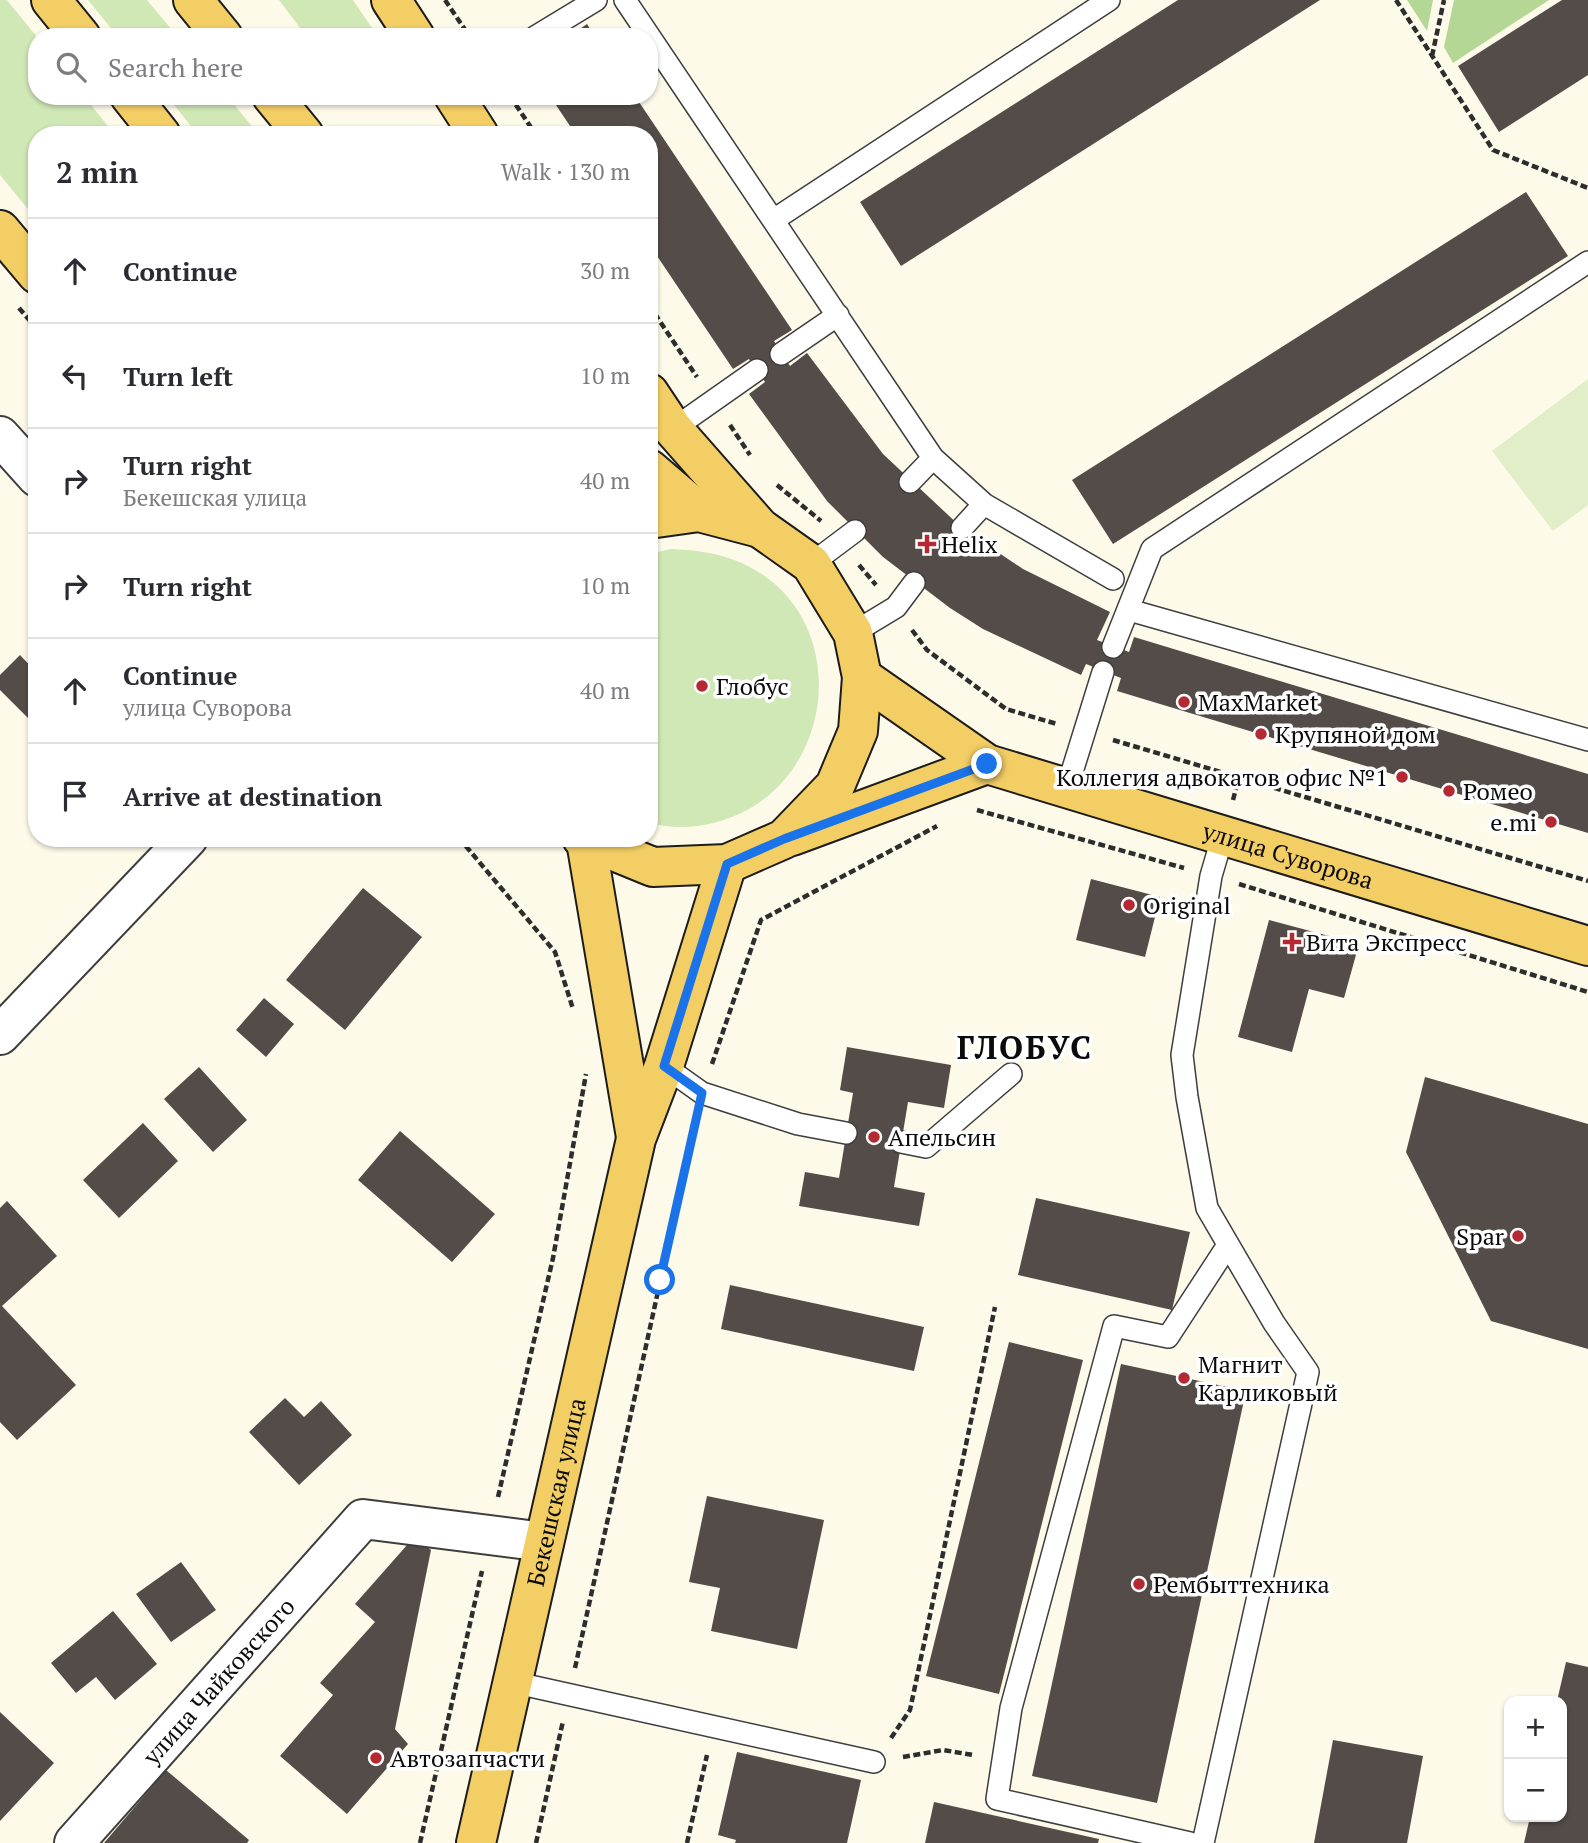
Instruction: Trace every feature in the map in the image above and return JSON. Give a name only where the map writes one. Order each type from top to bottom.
[{"type":"main road","points":[[51,0],[74,28]]},
{"type":"main road","points":[[193,0],[216,28]]},
{"type":"main road","points":[[391,0],[409,28]]},
{"type":"main road","points":[[137,105],[154,126]]},
{"type":"main road","points":[[279,105],[297,126]]},
{"type":"main road","points":[[460,105],[473,126]]},
{"type":"main road","points":[[0,230],[28,263]]},
{"type":"main road","points":[[658,406],[673,429],[760,528]]},
{"type":"main road","points":[[658,477],[699,512]]},
{"type":"main road","points":[[658,518],[699,512],[836,546],[862,677],[858,731],[835,786],[784,839]]},
{"type":"main road","name":"улица Суворова","points":[[862,677],[987,764],[1588,946]]},
{"type":"main road","points":[[602,847],[653,867],[727,864],[784,839],[987,764]]},
{"type":"main road","name":"Бекешская улица","points":[[585,847],[636,1139]]},
{"type":"main road","name":"Бекешская улица","points":[[476,1843],[636,1139],[664,1066],[727,864]]},
{"type":"street","points":[[0,436],[28,467]]},
{"type":"street","points":[[0,1035],[179,847]]},
{"type":"street","name":"улица Чайковского","points":[[74,1843],[363,1519],[490,1535]]},
{"type":"street","points":[[490,1535],[544,1542]]},
{"type":"lane","points":[[550,28],[596,0]]},
{"type":"lane","points":[[625,0],[644,28]]},
{"type":"lane","points":[[775,219],[1109,0]]},
{"type":"lane","points":[[658,48],[933,458],[984,505],[1112,579]]},
{"type":"lane","points":[[1113,647],[1152,549],[1588,262]]},
{"type":"lane","points":[[781,354],[838,315]]},
{"type":"lane","points":[[673,429],[757,370]]},
{"type":"lane","points":[[910,482],[933,458]]},
{"type":"lane","points":[[962,528],[984,505]]},
{"type":"lane","points":[[853,633],[896,607],[914,583]]},
{"type":"lane","points":[[1129,610],[1588,740]]},
{"type":"lane","points":[[1067,788],[1103,672]]},
{"type":"lane","points":[[1203,1843],[1308,1372],[1274,1322],[1207,1208],[1182,1055],[1211,876],[1223,835]]},
{"type":"lane","points":[[664,1066],[702,1093],[798,1124],[846,1133]]},
{"type":"lane","points":[[901,1142],[926,1147],[1011,1074]]},
{"type":"lane","points":[[1190,1843],[997,1799],[1011,1708],[1114,1326],[1168,1337],[1228,1245]]},
{"type":"lane","points":[[512,1682],[874,1762]]},
{"type":"path","points":[[445,0],[464,28]]},
{"type":"path","points":[[1396,0],[1493,150],[1588,188]]},
{"type":"path","points":[[1432,57],[1444,0]]},
{"type":"path","points":[[516,105],[530,126]]},
{"type":"path","points":[[658,318],[757,466]]},
{"type":"path","points":[[774,484],[811,511],[836,546],[896,607],[927,650],[1006,709],[1588,881]]},
{"type":"path","points":[[971,808],[1211,876],[1588,992]]},
{"type":"path","points":[[536,1843],[702,1093],[761,920],[814,889],[947,821]]},
{"type":"path","points":[[467,847],[555,952],[576,1018]]},
{"type":"path","points":[[420,1843],[552,1258],[586,1071]]},
{"type":"path","points":[[910,1710],[995,1307]]},
{"type":"path","points":[[687,1843],[714,1726]]},
{"type":"path","points":[[874,1762],[943,1750],[1003,1761]]},
{"type":"green space","points":[[0,0],[7,0],[30,28],[28,105],[91,105],[108,126],[28,126],[28,209],[0,175]]},
{"type":"green space","points":[[88,0],[147,0],[170,28],[111,28]]},
{"type":"green space","points":[[279,0],[353,0],[372,28],[300,28]]},
{"type":"green space","points":[[1407,0],[1433,0],[1427,31]]},
{"type":"green space","points":[[1454,0],[1549,0],[1453,63],[1444,47]]},
{"type":"green space","points":[[174,105],[234,105],[252,126],[191,126]]},
{"type":"green space","points":[[1588,379],[1588,505],[1553,531],[1492,451]]},
{"type":"green space","points":[[671,549],[726,557],[774,583],[801,616],[816,654],[818,696],[810,736],[790,773],[759,803],[717,822],[692,827],[658,825],[658,552]]},
{"type":"building","points":[[1178,0],[1320,0],[901,266],[860,202]]},
{"type":"building","points":[[1562,0],[1588,0],[1588,75],[1499,132],[1458,66]]},
{"type":"building","points":[[556,105],[641,105],[655,126],[570,126]]},
{"type":"building","points":[[658,130],[792,330],[774,341],[790,366],[807,353],[883,454],[962,528],[1023,569],[1110,612],[1097,640],[1129,652],[1134,637],[1588,774],[1588,833],[1117,691],[1121,678],[1086,664],[1081,675],[983,629],[950,608],[883,557],[827,501],[749,394],[765,382],[749,359],[733,369],[658,257]]},
{"type":"building","points":[[1526,192],[1568,256],[1113,544],[1072,480]]},
{"type":"building","points":[[20,655],[28,663],[28,718],[0,690],[0,675]]},
{"type":"building","points":[[1091,879],[1160,897],[1145,957],[1076,940]]},
{"type":"building","points":[[363,888],[422,937],[345,1030],[286,980]]},
{"type":"building","points":[[1269,920],[1359,944],[1344,998],[1309,989],[1292,1052],[1238,1037]]},
{"type":"building","points":[[264,998],[294,1024],[266,1057],[236,1030]]},
{"type":"building","name":"Апельсин","points":[[847,1047],[951,1065],[944,1108],[908,1102],[894,1187],[925,1193],[919,1226],[799,1206],[805,1172],[839,1178],[853,1093],[840,1090]]},
{"type":"building","points":[[199,1067],[247,1120],[213,1152],[164,1099]]},
{"type":"building","name":"Spar","points":[[1425,1077],[1588,1124],[1588,1349],[1491,1321],[1406,1152]]},
{"type":"building","points":[[143,1123],[178,1161],[119,1218],[83,1180]]},
{"type":"building","points":[[400,1131],[495,1214],[452,1262],[358,1180]]},
{"type":"building","points":[[1036,1198],[1190,1232],[1172,1310],[1018,1275]]},
{"type":"building","points":[[7,1201],[57,1256],[2,1306],[76,1385],[17,1440],[0,1422],[0,1208]]},
{"type":"building","points":[[730,1285],[924,1327],[914,1371],[721,1329]]},
{"type":"building","points":[[1009,1342],[1083,1360],[999,1694],[926,1676]]},
{"type":"building","name":"Рембыттехника","points":[[1121,1364],[1246,1391],[1157,1803],[1032,1776]]},
{"type":"building","points":[[285,1398],[304,1417],[321,1401],[352,1435],[299,1485],[249,1432]]},
{"type":"building","points":[[707,1496],[824,1520],[797,1649],[711,1631],[720,1588],[689,1582]]},
{"type":"building","points":[[415,1536],[431,1550],[395,1729],[408,1744],[347,1814],[280,1756],[333,1695],[320,1683],[375,1622],[355,1604]]},
{"type":"building","points":[[181,1562],[216,1610],[171,1642],[136,1594]]},
{"type":"building","points":[[113,1611],[157,1664],[115,1700],[96,1677],[76,1693],[51,1663]]},
{"type":"building","points":[[1566,1662],[1588,1667],[1588,1843],[1524,1843],[1529,1822],[1567,1822],[1567,1696],[1558,1696]]},
{"type":"building","points":[[0,1712],[54,1763],[0,1821]]},
{"type":"building","points":[[1333,1740],[1423,1756],[1407,1843],[1314,1843]]},
{"type":"building","points":[[737,1752],[861,1780],[847,1843],[735,1843],[736,1840],[718,1835]]},
{"type":"building","points":[[166,1770],[249,1840],[247,1843],[104,1843]]},
{"type":"building","points":[[934,1802],[1099,1839],[1098,1843],[925,1843]]},
{"type":"place","name":"Helix","points":[[927,544]]},
{"type":"place","name":"Глобус","points":[[702,686]]},
{"type":"place","name":"MaxMarket","points":[[1184,702]]},
{"type":"place","name":"Крупяной дом","points":[[1261,734]]},
{"type":"place","name":"Коллегия адвокатов офис №1","points":[[1402,777]]},
{"type":"place","name":"Ромео","points":[[1449,791]]},
{"type":"place","name":"e.mi","points":[[1551,822]]},
{"type":"place","name":"Original","points":[[1129,905]]},
{"type":"place","name":"Вита Экспресс","points":[[1292,942]]},
{"type":"place","name":"Апельсин","points":[[874,1137]]},
{"type":"place","name":"Spar","points":[[1518,1236]]},
{"type":"place","name":"Магнит Карликовый","points":[[1184,1378]]},
{"type":"place","name":"Рембыттехника","points":[[1139,1584]]},
{"type":"place","name":"Автозапчасти","points":[[376,1758]]},
{"type":"district","name":"ГЛОБУС","points":[[1025,1047]]},
{"type":"route","points":[[660,1280],[702,1093],[664,1066],[727,864],[784,839],[987,764]]}]
